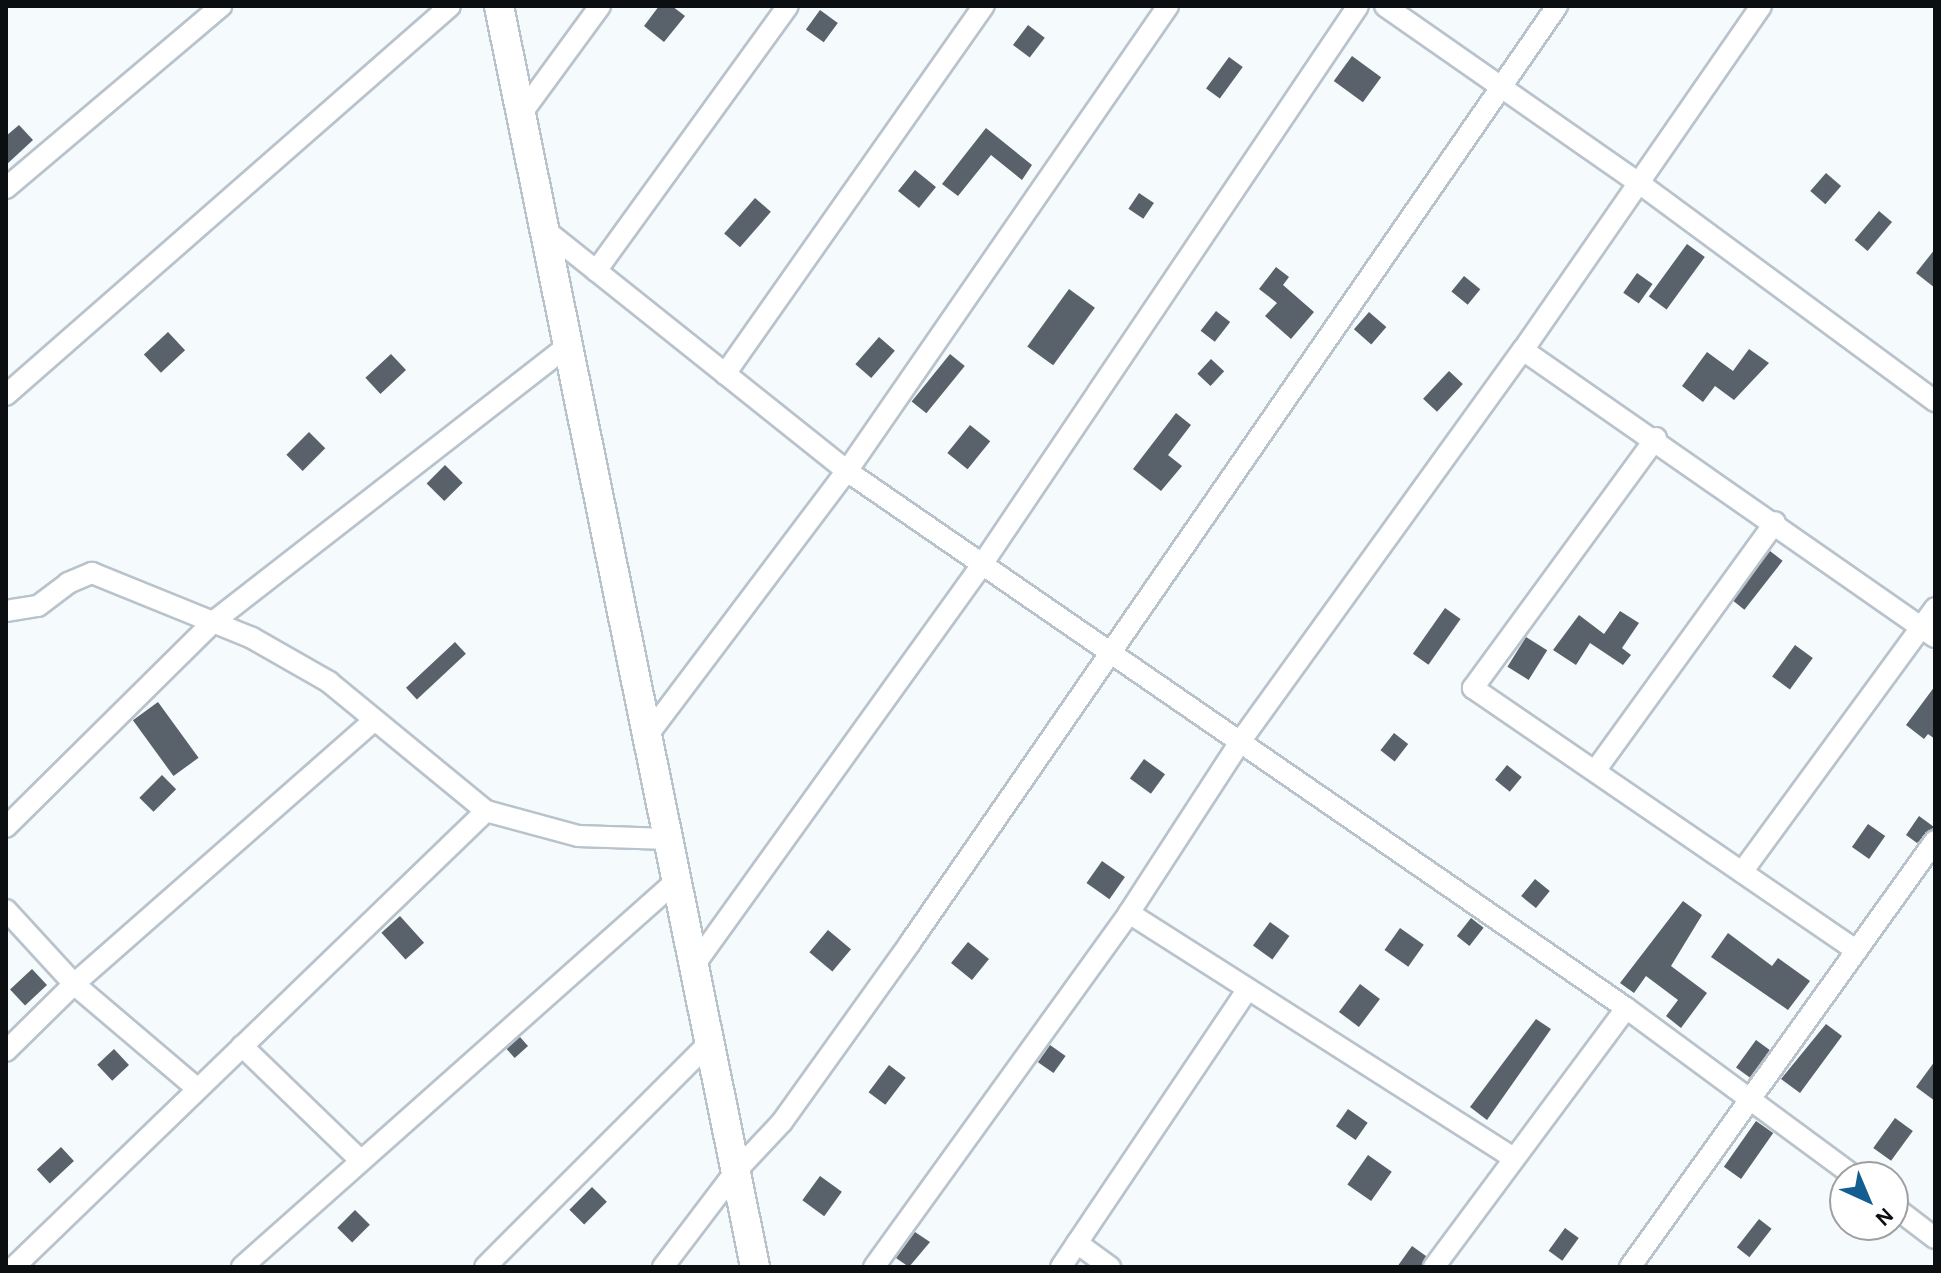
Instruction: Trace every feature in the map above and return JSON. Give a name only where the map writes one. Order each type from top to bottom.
[{"type":"street","points":[[6,188],[221,6]]},
{"type":"street","points":[[6,395],[450,6]]},
{"type":"street","points":[[499,6],[675,882],[695,964],[707,1045],[755,1267]]},
{"type":"street","points":[[521,114],[600,6]]},
{"type":"street","points":[[596,271],[787,6]]},
{"type":"street","points":[[725,374],[984,6]]},
{"type":"street","points":[[647,736],[847,471],[1168,6]]},
{"type":"street","points":[[695,964],[983,563],[1358,6]]},
{"type":"street","points":[[1385,6],[1639,183],[1935,401]]},
{"type":"street","points":[[663,1267],[736,1171],[782,1122],[1113,654],[1557,6]]},
{"type":"street","points":[[874,1267],[1129,913],[1242,739],[1523,350],[1761,6]]},
{"type":"street","points":[[544,229],[847,471],[1242,739],[1626,1008],[1834,1161]]},
{"type":"street","points":[[6,827],[213,622],[568,346]]},
{"type":"street","points":[[1523,350],[1656,438],[1928,632]]},
{"type":"street","points":[[1656,438],[1473,688],[1857,951]]},
{"type":"street","points":[[1595,771],[1775,522]]},
{"type":"street","points":[[6,611],[38,606],[68,583],[92,573],[252,638],[329,682],[486,811],[578,836],[668,839]]},
{"type":"street","points":[[1742,872],[1928,632],[1935,608]]},
{"type":"street","points":[[6,1051],[74,984],[374,720]]},
{"type":"street","points":[[14,1267],[486,811]]},
{"type":"street","points":[[1641,1263],[1751,1098],[1935,841]]},
{"type":"street","points":[[242,1267],[675,882]]},
{"type":"street","points":[[6,910],[74,984],[198,1089]]},
{"type":"street","points":[[1129,913],[1514,1158]]},
{"type":"street","points":[[1061,1267],[1247,990]]},
{"type":"street","points":[[1434,1267],[1626,1008]]},
{"type":"street","points":[[485,1267],[707,1045]]},
{"type":"street","points":[[242,1046],[361,1161]]},
{"type":"street","points":[[1909,1218],[1935,1238]]},
{"type":"street","points":[[1077,1243],[1110,1267]]},
{"type":"building","points":[[659,6],[672,6],[685,16],[664,42],[644,26]]},
{"type":"building","points":[[820,10],[838,23],[824,42],[806,29]]},
{"type":"building","points":[[1028,25],[1045,38],[1030,58],[1013,45]]},
{"type":"building","points":[[1352,56],[1381,77],[1363,102],[1334,81]]},
{"type":"building","points":[[1229,57],[1243,67],[1220,99],[1206,89]]},
{"type":"building","points":[[19,125],[33,140],[6,165],[6,136]]},
{"type":"building","points":[[986,128],[1032,165],[1022,180],[991,155],[958,196],[942,184]]},
{"type":"building","points":[[915,170],[936,187],[919,208],[898,191]]},
{"type":"building","points":[[1826,173],[1841,186],[1825,204],[1810,191]]},
{"type":"building","points":[[1139,193],[1154,203],[1143,219],[1128,209]]},
{"type":"building","points":[[755,198],[771,212],[740,247],[724,233]]},
{"type":"building","points":[[1879,211],[1892,222],[1868,251],[1855,240]]},
{"type":"building","points":[[1687,244],[1705,257],[1667,310],[1649,297]]},
{"type":"building","points":[[1935,249],[1935,288],[1916,273]]},
{"type":"building","points":[[1276,267],[1289,277],[1283,285],[1314,312],[1291,339],[1265,316],[1277,303],[1259,289]]},
{"type":"building","points":[[1637,273],[1653,284],[1639,304],[1623,293]]},
{"type":"building","points":[[1464,276],[1480,289],[1468,305],[1451,292]]},
{"type":"building","points":[[1069,289],[1095,308],[1053,365],[1027,346]]},
{"type":"building","points":[[1216,311],[1230,322],[1215,342],[1201,331]]},
{"type":"building","points":[[1369,312],[1386,327],[1371,344],[1354,329]]},
{"type":"building","points":[[168,332],[185,350],[161,373],[144,355]]},
{"type":"building","points":[[879,337],[895,351],[871,378],[855,364]]},
{"type":"building","points":[[1749,349],[1769,363],[1734,400],[1715,386],[1703,402],[1682,386],[1707,352],[1733,371]]},
{"type":"building","points":[[391,354],[406,370],[380,394],[365,378]]},
{"type":"building","points":[[950,354],[965,366],[926,413],[912,401]]},
{"type":"building","points":[[1211,359],[1224,371],[1211,386],[1197,374]]},
{"type":"building","points":[[1449,371],[1463,384],[1437,412],[1423,399]]},
{"type":"building","points":[[1176,413],[1191,425],[1168,455],[1182,466],[1161,491],[1133,469]]},
{"type":"building","points":[[970,425],[990,441],[968,469],[947,453]]},
{"type":"building","points":[[309,432],[325,448],[303,471],[286,455]]},
{"type":"building","points":[[445,465],[463,483],[444,501],[427,483]]},
{"type":"building","points":[[1770,551],[1783,561],[1744,610],[1732,600]]},
{"type":"building","points":[[1445,608],[1461,619],[1428,665],[1413,654]]},
{"type":"building","points":[[1620,611],[1639,623],[1622,648],[1631,655],[1623,665],[1590,643],[1576,665],[1553,650],[1579,615],[1604,634]]},
{"type":"building","points":[[1526,637],[1547,650],[1529,680],[1507,667]]},
{"type":"building","points":[[455,642],[466,654],[417,699],[406,688]]},
{"type":"building","points":[[1795,645],[1813,658],[1790,689],[1772,677]]},
{"type":"building","points":[[1935,686],[1935,739],[1928,734],[1924,739],[1906,725]]},
{"type":"building","points":[[158,702],[199,758],[173,776],[133,720]]},
{"type":"building","points":[[1394,733],[1408,744],[1395,761],[1380,750]]},
{"type":"building","points":[[1144,759],[1165,774],[1151,794],[1130,778]]},
{"type":"building","points":[[1507,765],[1522,777],[1510,792],[1495,780]]},
{"type":"building","points":[[162,775],[176,789],[154,812],[139,798]]},
{"type":"building","points":[[1919,816],[1934,827],[1917,843],[1906,835]]},
{"type":"building","points":[[1868,824],[1885,836],[1869,859],[1852,847]]},
{"type":"building","points":[[1102,861],[1125,877],[1109,899],[1087,883]]},
{"type":"building","points":[[1535,879],[1550,891],[1536,908],[1521,896]]},
{"type":"building","points":[[1683,901],[1702,915],[1671,966],[1707,993],[1681,1028],[1666,1016],[1678,1000],[1646,976],[1634,993],[1620,983]]},
{"type":"building","points":[[400,916],[424,943],[406,959],[381,933]]},
{"type":"building","points":[[1471,918],[1484,928],[1469,946],[1457,936]]},
{"type":"building","points":[[1270,922],[1289,936],[1272,960],[1253,945]]},
{"type":"building","points":[[1400,928],[1424,945],[1408,967],[1385,950]]},
{"type":"building","points":[[828,930],[851,949],[832,971],[809,952]]},
{"type":"building","points":[[1728,933],[1772,966],[1778,958],[1810,981],[1788,1010],[1711,957]]},
{"type":"building","points":[[968,942],[989,959],[972,980],[951,963]]},
{"type":"building","points":[[32,969],[47,985],[25,1006],[10,989]]},
{"type":"building","points":[[1360,984],[1380,999],[1359,1027],[1339,1012]]},
{"type":"building","points":[[1536,1019],[1551,1029],[1487,1120],[1470,1107]]},
{"type":"building","points":[[1826,1024],[1842,1036],[1800,1093],[1781,1079]]},
{"type":"building","points":[[520,1037],[528,1046],[515,1058],[507,1049]]},
{"type":"building","points":[[1756,1040],[1770,1050],[1750,1077],[1736,1068]]},
{"type":"building","points":[[1050,1045],[1066,1056],[1054,1073],[1038,1062]]},
{"type":"building","points":[[114,1049],[129,1065],[112,1081],[97,1065]]},
{"type":"building","points":[[1935,1061],[1935,1101],[1916,1087]]},
{"type":"building","points":[[889,1065],[906,1078],[885,1105],[869,1092]]},
{"type":"building","points":[[1348,1109],[1368,1123],[1356,1140],[1336,1126]]},
{"type":"building","points":[[1895,1118],[1913,1131],[1891,1161],[1873,1148]]},
{"type":"building","points":[[1756,1121],[1773,1133],[1741,1179],[1724,1167]]},
{"type":"building","points":[[61,1147],[74,1161],[50,1183],[37,1170]]},
{"type":"building","points":[[1368,1155],[1392,1172],[1371,1201],[1347,1184]]},
{"type":"building","points":[[820,1176],[842,1192],[824,1216],[802,1200]]},
{"type":"building","points":[[592,1187],[607,1202],[584,1224],[569,1210]]},
{"type":"building","points":[[355,1210],[370,1225],[352,1243],[337,1228]]},
{"type":"building","points":[[1759,1219],[1772,1229],[1749,1257],[1737,1247]]},
{"type":"building","points":[[1565,1228],[1579,1238],[1562,1261],[1549,1251]]},
{"type":"building","points":[[915,1232],[930,1242],[909,1267],[896,1258]]},
{"type":"building","points":[[1412,1246],[1426,1256],[1421,1267],[1397,1267]]}]
